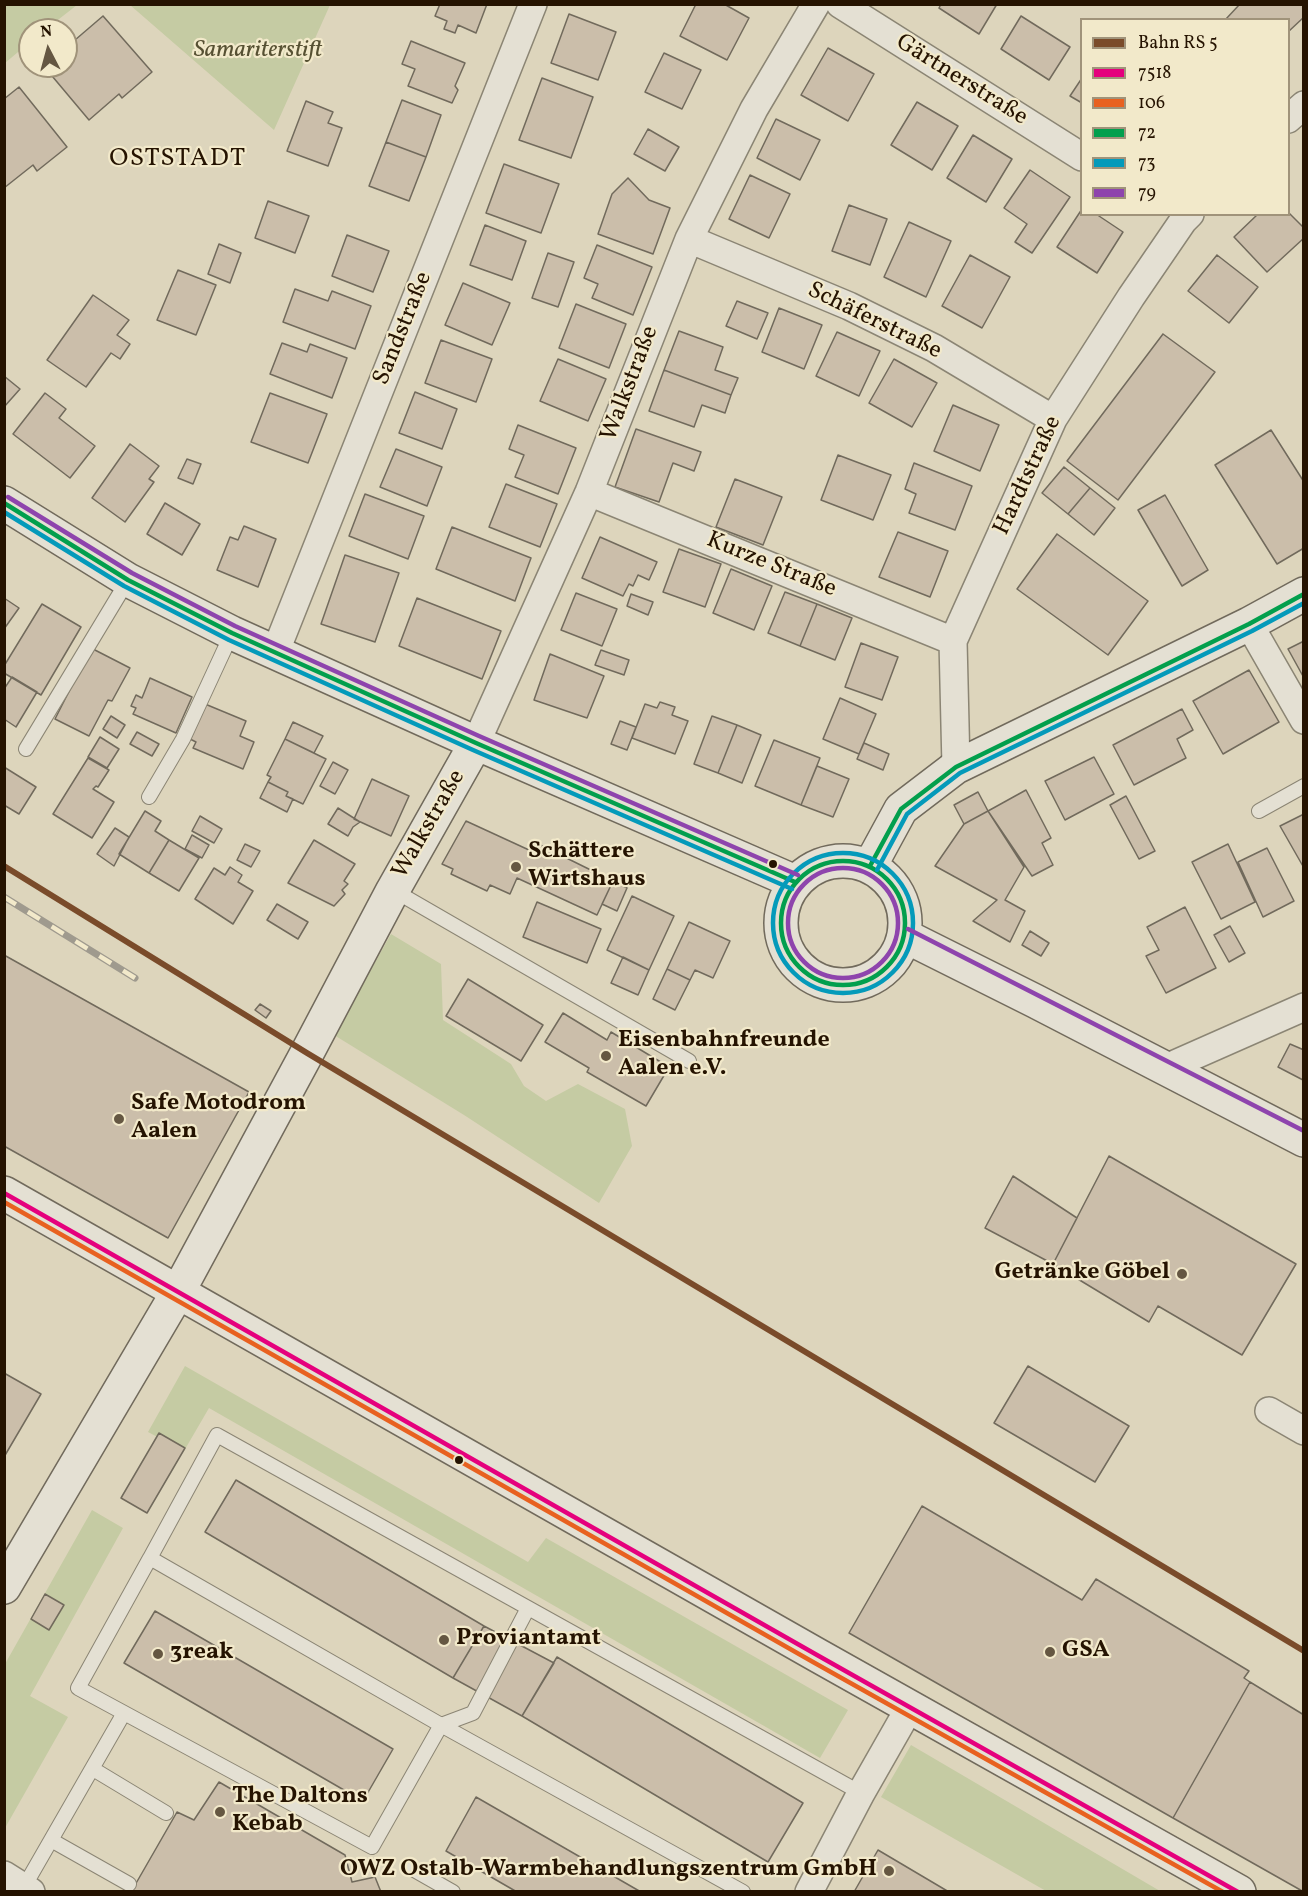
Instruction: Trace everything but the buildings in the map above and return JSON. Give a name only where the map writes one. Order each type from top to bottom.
[{"type":"street","name":"Sandstraße","points":[[275,653],[533,4]]},
{"type":"street","name":"Walkstraße","points":[[4,1587],[178,1292],[393,890],[477,743],[589,492],[689,238],[754,109],[816,4]]},
{"type":"street","name":"Gärtnerstraße","points":[[840,4],[1080,156]]},
{"type":"street","points":[[1290,117],[1304,105]]},
{"type":"street","name":"Hardtstraße","points":[[956,767],[953,640],[1053,419],[1182,217]]},
{"type":"street","name":"Schäferstraße","points":[[689,238],[849,306],[934,348],[1053,419]]},
{"type":"street","name":"Kurze Straße","points":[[589,492],[953,640]]},
{"type":"street","points":[[4,502],[128,580],[232,633],[795,882]]},
{"type":"street","points":[[870,866],[901,809],[956,767],[1249,624],[1304,594]]},
{"type":"street","points":[[1249,624],[1304,720]]},
{"type":"street","points":[[849,860],[870,866],[887,878],[900,895],[906,915],[905,936],[898,954],[886,969],[870,980],[852,985],[833,985],[815,979],[800,969],[788,954],[782,936],[780,918],[784,899],[795,882],[810,869],[829,861],[849,860]]},
{"type":"street","points":[[905,936],[1304,1140]]},
{"type":"street","points":[[1166,1068],[1304,1008]]},
{"type":"street","points":[[4,1193],[1239,1892]]},
{"type":"street","points":[[1269,1411],[1304,1431]]},
{"type":"street","points":[[809,1892],[861,1792],[910,1707]]},
{"type":"lane","points":[[26,749],[128,580]]},
{"type":"lane","points":[[149,798],[183,739],[232,633]]},
{"type":"lane","points":[[1259,811],[1304,786]]},
{"type":"lane","points":[[393,890],[689,1061]]},
{"type":"lane","points":[[528,1608],[473,1713],[441,1725],[372,1847],[78,1688],[217,1435],[861,1792]]},
{"type":"lane","points":[[150,1558],[441,1725],[743,1892]]},
{"type":"lane","points":[[20,1885],[51,1840],[124,1713]]},
{"type":"lane","points":[[93,1769],[166,1813]]},
{"type":"lane","points":[[51,1840],[129,1884]]},
{"type":"lane","points":[[409,1867],[453,1892]]},
{"type":"green space","points":[[5,4],[77,4],[60,18],[18,18],[18,52],[5,63]]},
{"type":"green space","name":"Samariterstift","points":[[130,5],[330,5],[274,130]]},
{"type":"green space","points":[[391,934],[441,964],[443,1020],[511,1064],[524,1086],[546,1101],[578,1084],[625,1109],[632,1146],[599,1203],[464,1115],[334,1035]]},
{"type":"green space","points":[[185,1366],[528,1562],[546,1538],[848,1710],[820,1758],[209,1408],[184,1451],[148,1432]]},
{"type":"green space","points":[[92,1510],[123,1528],[30,1696],[68,1717],[5,1828],[5,1664]]},
{"type":"green space","points":[[911,1745],[1160,1891],[1046,1891],[881,1797]]},
{"type":"railway","points":[[4,897],[135,978]]},
{"type":"transit line","name":"79","points":[[8,497],[132,573],[235,626],[479,736],[798,875]]},
{"type":"transit line","name":"72","points":[[4,503],[128,580],[232,633],[476,743],[795,882]]},
{"type":"transit line","name":"73","points":[[4,512],[124,586],[229,640],[473,750],[792,889]]},
{"type":"transit line","name":"72","points":[[870,866],[901,809],[956,767],[1249,624],[1304,594]]},
{"type":"transit line","name":"73","points":[[877,870],[907,814],[960,773],[1252,631],[1304,603]]},
{"type":"transit line","name":"73","points":[[843,853],[870,858],[892,874],[908,896],[913,923],[908,950],[892,972],[870,988],[843,993],[816,988],[794,972],[778,950],[773,923],[778,896],[794,874],[816,858],[843,853]]},
{"type":"transit line","name":"72","points":[[843,861],[867,865],[887,879],[901,899],[905,923],[901,947],[887,967],[867,981],[843,985],[819,981],[799,967],[785,947],[781,923],[785,899],[799,879],[819,865],[843,861]]},
{"type":"transit line","points":[[4,866],[307,1053],[1304,1651]]},
{"type":"transit line","name":"79","points":[[843,868],[864,872],[882,884],[894,902],[898,923],[894,944],[882,962],[864,974],[843,978],[822,974],[804,962],[792,944],[788,923],[792,902],[804,884],[822,872],[843,868]]},
{"type":"transit line","name":"79","points":[[908,929],[1304,1131]]},
{"type":"transit line","name":"7518","points":[[4,1193],[1238,1892]]},
{"type":"transit line","name":"106","points":[[4,1202],[813,1662],[1223,1892]]},
{"type":"place","name":"Schättere Wirtshaus","points":[[516,867]]},
{"type":"place","name":"Eisenbahnfreunde Aalen e.V.","points":[[606,1056]]},
{"type":"place","name":"Safe Motodrom Aalen","points":[[119,1119]]},
{"type":"place","name":"Getränke Göbel","points":[[1182,1274]]},
{"type":"place","name":"Proviantamt","points":[[444,1640]]},
{"type":"place","name":"GSA","points":[[1050,1652]]},
{"type":"place","name":"3reak","points":[[158,1654]]},
{"type":"place","name":"The Daltons Kebab","points":[[220,1812]]},
{"type":"place","name":"OWZ Ostalb-Warmbehandlungszentrum GmbH","points":[[889,1871]]},
{"type":"district","name":"OSTSTADT","points":[[178,160]]}]
